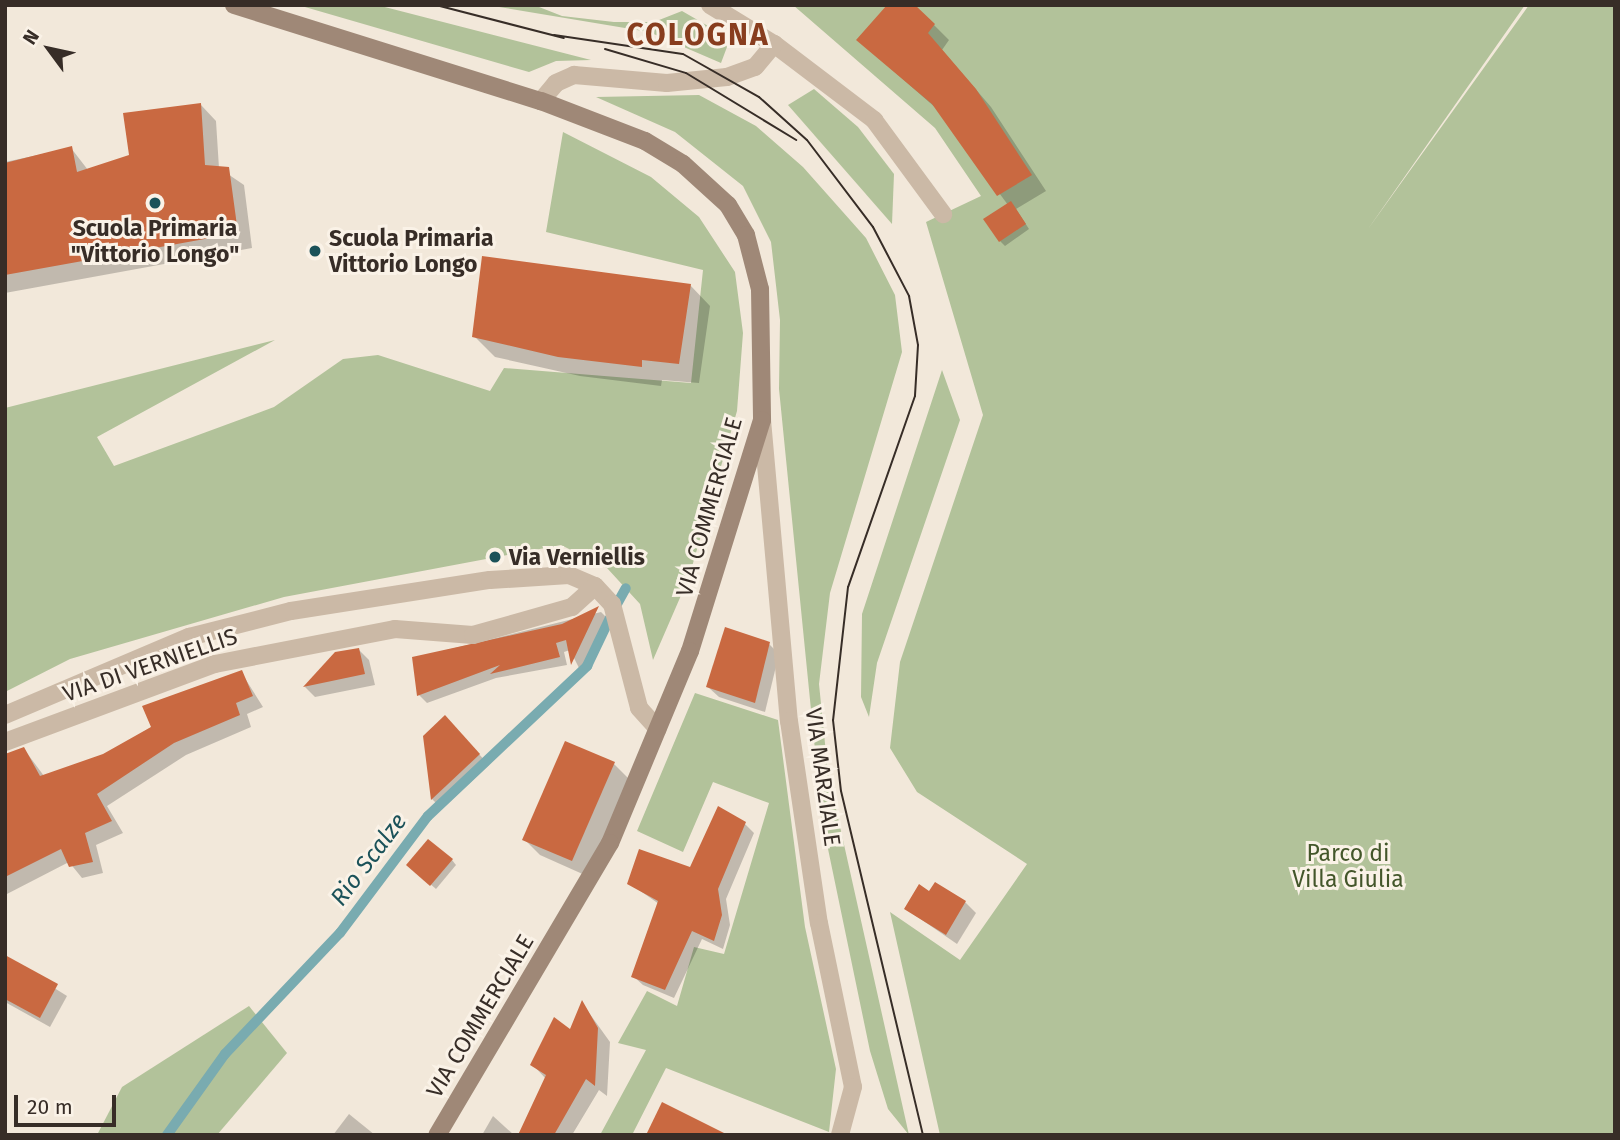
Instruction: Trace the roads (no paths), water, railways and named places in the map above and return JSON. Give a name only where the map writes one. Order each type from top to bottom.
[{"type":"main road","name":"VIA COMMERCIALE","points":[[234,5],[541,101],[645,141],[683,164],[727,205],[747,235],[761,289],[762,420],[722,562],[659,729],[597,867],[437,1135]]},
{"type":"street","points":[[710,5],[774,44],[874,120],[943,214]]},
{"type":"street","points":[[541,101],[556,83],[574,75],[667,83],[727,77],[755,67],[774,44]]},
{"type":"street","name":"VIA MARZIALE","points":[[762,420],[789,721],[819,923],[853,1087],[840,1135]]},
{"type":"street","name":"VIA DI VERNIELLIS","points":[[5,715],[189,637],[291,611],[489,580],[569,575],[595,586],[572,607],[484,633],[395,629],[215,664],[5,742]]},
{"type":"street","points":[[595,586],[612,604],[639,708],[659,729]]},
{"type":"waterway","name":"Rio Scalze","points":[[617,604],[626,588]]},
{"type":"waterway","name":"Rio Scalze","points":[[167,1135],[225,1054],[340,933],[428,816],[587,666],[610,618]]},
{"type":"tram line","points":[[436,5],[564,38]]},
{"type":"tram line","points":[[554,35],[683,54],[759,97],[807,140],[873,227],[909,296],[918,345],[915,396],[848,587],[833,720],[841,791],[923,1135]]},
{"type":"tram line","points":[[605,49],[686,73],[796,140]]},
{"type":"place","name":"Scuola Primaria \"Vittorio Longo\"","points":[[155,203]]},
{"type":"place","name":"Scuola Primaria Vittorio Longo","points":[[315,251]]},
{"type":"place","name":"Via Verniellis","points":[[495,557]]},
{"type":"district","name":"COLOGNA","points":[[698,35]]},
{"type":"park label","name":"Parco di Villa Giulia","points":[[1348,866]]}]
